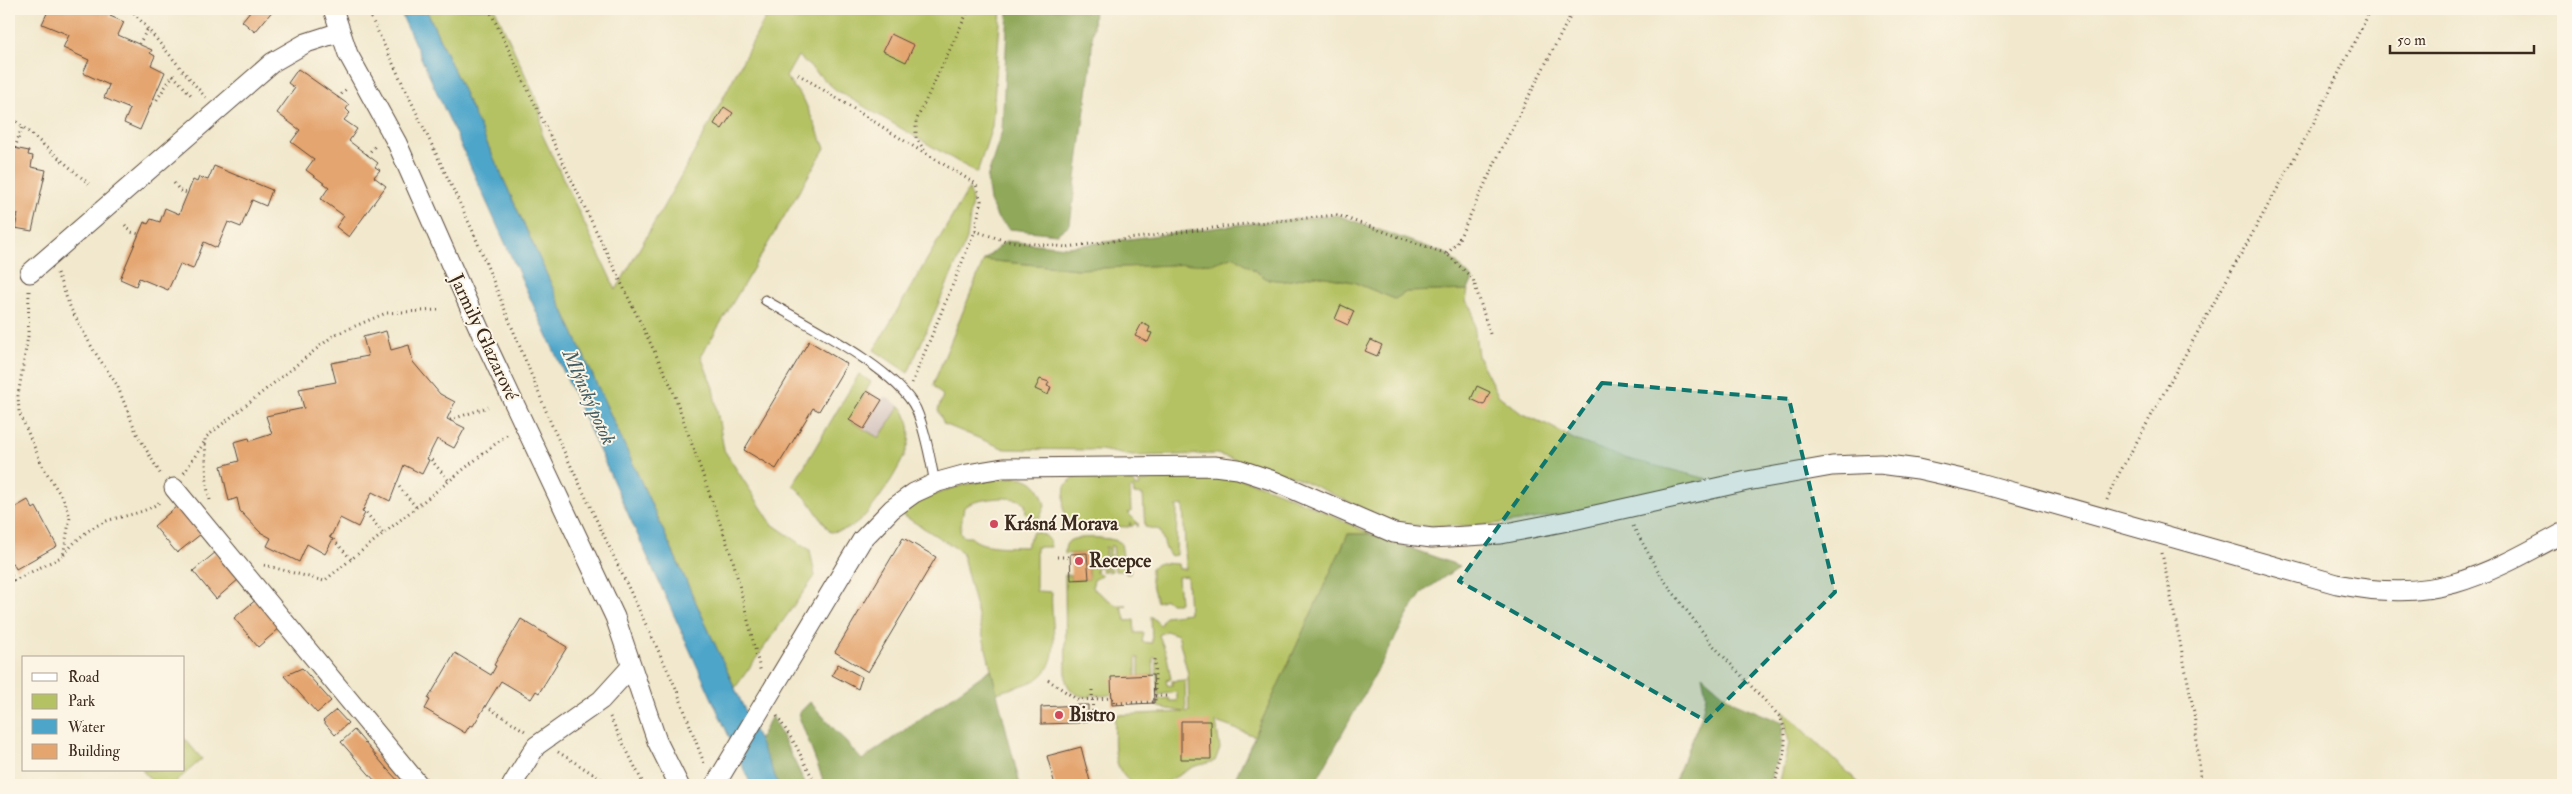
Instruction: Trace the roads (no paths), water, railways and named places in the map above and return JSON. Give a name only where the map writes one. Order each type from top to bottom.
[{"type":"street","name":"Jarmily Glazarové","points":[[333,9],[348,54],[397,143],[523,422],[615,617],[630,667],[657,741],[679,785]]},
{"type":"street","points":[[30,273],[267,66],[291,50],[340,32]]},
{"type":"street","points":[[716,774],[766,700],[862,540],[892,509],[914,493],[935,483],[968,474],[1003,468],[1221,466],[1238,469],[1279,483],[1394,533],[1432,538],[1501,534],[1792,472],[1832,466],[1880,464],[1948,475],[2337,584],[2397,592],[2424,590],[2460,582],[2502,566],[2563,534]]},
{"type":"street","points":[[174,488],[419,785]]},
{"type":"street","points":[[512,785],[536,746],[601,700],[630,667]]},
{"type":"lane","points":[[765,300],[886,373],[907,395],[916,409],[924,432],[935,483]]},
{"type":"water","name":"Mlýnský potok","points":[[399,9],[426,9],[779,785],[751,785]]},
{"type":"place","name":"Krásná Morava","points":[[994,524]]},
{"type":"place","name":"Recepce","points":[[1079,561]]},
{"type":"place","name":"Bistro","points":[[1059,715]]}]
